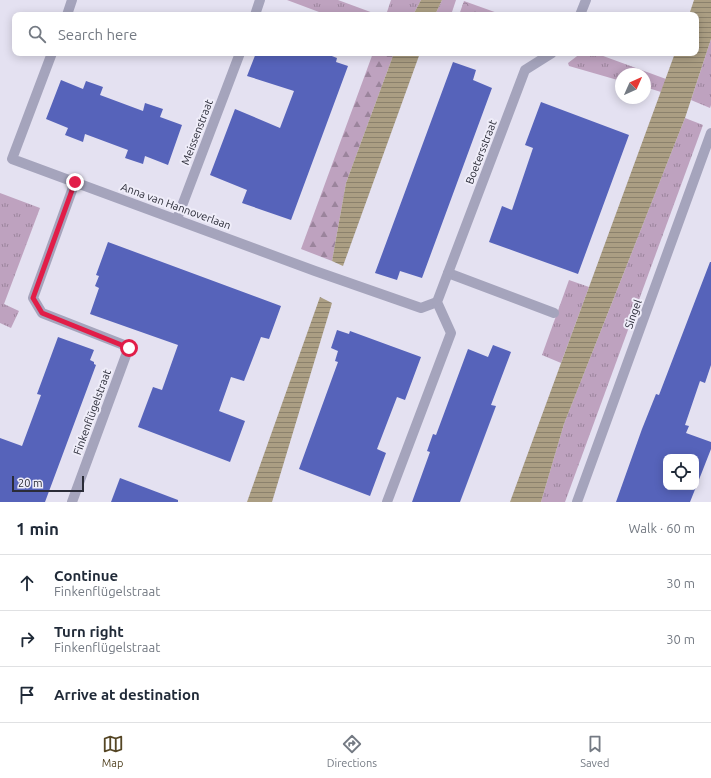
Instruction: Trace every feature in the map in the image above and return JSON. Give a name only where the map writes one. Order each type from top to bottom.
[{"type":"street","points":[[68,12],[72,0]]},
{"type":"street","points":[[256,12],[260,0]]},
{"type":"street","points":[[581,12],[586,0]]},
{"type":"street","name":"Anna van Hannoverlaan","points":[[51,56],[12,159],[315,271],[421,308],[437,302]]},
{"type":"street","name":"Meissenstraat","points":[[177,219],[239,56]]},
{"type":"street","name":"Boetersstraat","points":[[437,302],[525,70],[547,56]]},
{"type":"street","name":"Singel","points":[[577,502],[711,133]]},
{"type":"street","name":"Finkenflügelstraat","points":[[72,502],[129,348],[42,313],[33,298],[75,182]]},
{"type":"street","points":[[448,273],[554,313]]},
{"type":"street","points":[[387,502],[451,333],[437,302]]},
{"type":"green space","points":[[287,0],[338,0],[371,12],[319,12]]},
{"type":"green space","points":[[391,0],[421,0],[415,12],[387,12]]},
{"type":"green space","points":[[442,0],[456,0],[452,12],[436,12]]},
{"type":"green space","points":[[464,1],[495,12],[460,12]]},
{"type":"green space","points":[[711,39],[711,105],[710,108],[691,100]]},
{"type":"green space","points":[[372,56],[393,56],[346,183],[332,261],[301,249]]},
{"type":"green space","points":[[577,56],[603,56],[636,68],[615,68],[615,79],[569,66],[568,63]]},
{"type":"green space","points":[[651,74],[666,79],[661,92],[651,89]]},
{"type":"green space","points":[[685,118],[703,125],[565,502],[541,502],[564,424]]},
{"type":"green space","points":[[0,193],[40,208],[4,304],[19,311],[11,328],[0,323]]},
{"type":"green space","points":[[569,280],[589,287],[561,363],[542,355]]},
{"type":"shaded area","points":[[421,0],[442,0],[436,12],[415,12]]},
{"type":"shaded area","points":[[694,0],[711,0],[711,39],[685,118],[564,424],[541,502],[510,502],[674,56],[699,56],[699,12],[690,12]]},
{"type":"shaded area","points":[[393,56],[419,56],[343,266],[332,261],[346,183]]},
{"type":"shaded area","points":[[320,297],[332,303],[272,502],[247,502]]},
{"type":"building","points":[[255,56],[332,56],[337,58],[336,62],[348,66],[291,220],[242,203],[247,190],[210,175],[235,109],[280,128],[294,91],[247,76]]},
{"type":"building","points":[[453,62],[476,70],[473,80],[492,88],[422,278],[400,271],[397,280],[375,273]]},
{"type":"building","points":[[61,80],[83,89],[86,81],[103,87],[100,95],[143,111],[145,103],[163,109],[160,117],[182,125],[168,165],[145,156],[143,164],[125,158],[128,150],[85,134],[83,142],[65,135],[68,128],[46,119]]},
{"type":"building","points":[[541,102],[629,135],[578,274],[489,242],[502,206],[512,210],[533,148],[525,145]]},
{"type":"building","points":[[108,242],[281,306],[269,339],[261,337],[244,381],[231,377],[219,411],[245,421],[230,462],[138,427],[153,387],[162,390],[178,345],[90,314],[99,288],[95,286],[99,276],[96,275]]},
{"type":"building","points":[[711,262],[711,365],[705,383],[700,381],[685,425],[689,426],[686,433],[711,442],[711,449],[702,472],[699,480],[699,454],[663,454],[663,490],[695,490],[690,502],[616,502],[656,394],[659,395]]},
{"type":"building","points":[[337,330],[349,334],[350,331],[421,357],[405,400],[397,397],[377,449],[386,453],[370,496],[299,469],[338,362],[335,361],[338,351],[331,348]]},
{"type":"building","points":[[58,337],[94,350],[90,360],[96,365],[45,502],[0,502],[0,438],[22,446],[41,395],[37,394]]},
{"type":"building","points":[[493,345],[511,352],[491,405],[496,406],[460,502],[412,502],[430,452],[427,451],[433,434],[436,435],[468,349],[488,357]]},
{"type":"building","points":[[120,478],[178,500],[178,502],[111,502]]},
{"type":"route","points":[[75,182],[33,298],[42,313],[129,348]]}]
